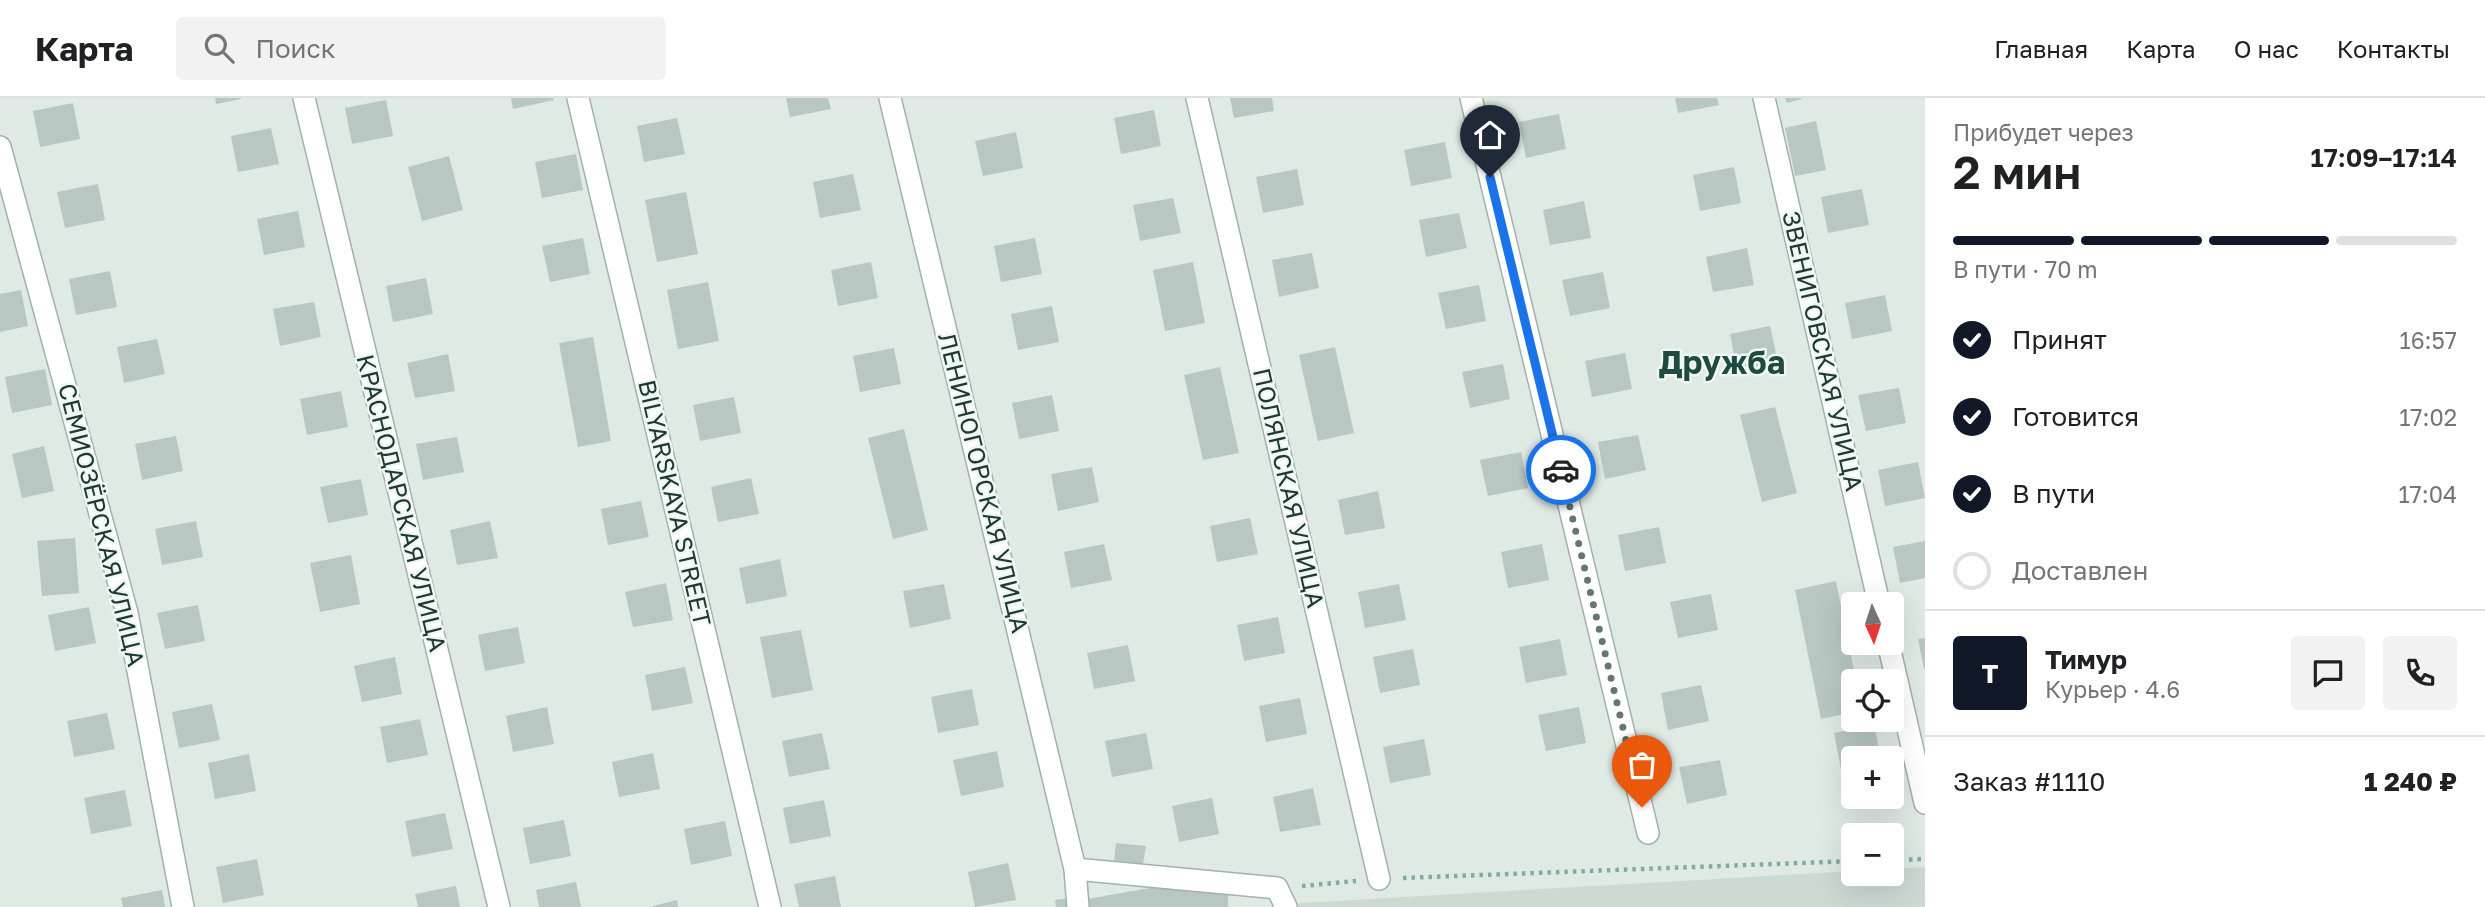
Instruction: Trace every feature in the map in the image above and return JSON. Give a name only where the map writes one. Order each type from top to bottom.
[{"type":"street","name":"КРАСНОДАРСКАЯ УЛИЦА","points":[[303,98],[499,907]]},
{"type":"street","name":"BILYARSKAYA STREET","points":[[578,98],[770,907]]},
{"type":"street","name":"ЛЕНИНОГОРСКАЯ УЛИЦА","points":[[890,98],[1076,869],[1078,907]]},
{"type":"street","name":"ПОЛЯНСКАЯ УЛИЦА","points":[[1197,98],[1379,879]]},
{"type":"street","points":[[1471,98],[1648,833]]},
{"type":"street","name":"ЗВЕНИГОВСКАЯ УЛИЦА","points":[[1764,98],[1877,592]]},
{"type":"street","name":"СЕМИОЗЁРСКАЯ УЛИЦА","points":[[0,147],[127,612],[183,907]]},
{"type":"street","points":[[1891,655],[1925,803]]},
{"type":"street","points":[[1076,869],[1251,885],[1281,897]]},
{"type":"street","points":[[1251,885],[1253,907]]},
{"type":"path","points":[[1904,860],[1925,859]]},
{"type":"path","points":[[1281,897],[1379,879],[1841,861]]},
{"type":"shaded area","points":[[1925,867],[1925,907],[1296,907],[1300,903],[1841,872],[1841,886],[1904,886],[1904,868]]},
{"type":"building","points":[[215,98],[241,98],[241,99],[216,104]]},
{"type":"building","points":[[511,98],[553,98],[554,100],[513,109]]},
{"type":"building","points":[[786,98],[828,98],[831,109],[790,117]]},
{"type":"building","points":[[1230,98],[1272,98],[1274,111],[1234,118]]},
{"type":"building","points":[[1675,98],[1717,98],[1719,105],[1678,113]]},
{"type":"building","points":[[1785,98],[1802,98],[1802,99],[1787,103]]},
{"type":"building","points":[[386,100],[393,136],[352,144],[345,108]]},
{"type":"building","points":[[73,103],[80,139],[40,147],[33,111]]},
{"type":"building","points":[[1154,110],[1161,146],[1121,154],[1114,118]]},
{"type":"building","points":[[1559,114],[1566,149],[1526,158],[1519,122]]},
{"type":"building","points":[[677,118],[685,154],[644,162],[637,126]]},
{"type":"building","points":[[1816,121],[1826,170],[1795,176],[1785,128]]},
{"type":"building","points":[[271,128],[279,164],[238,172],[231,136]]},
{"type":"building","points":[[1016,132],[1023,168],[983,176],[975,141]]},
{"type":"building","points":[[1445,142],[1452,178],[1411,186],[1404,150]]},
{"type":"building","points":[[576,154],[583,190],[542,198],[535,162]]},
{"type":"building","points":[[449,156],[463,210],[422,221],[408,167]]},
{"type":"building","points":[[1734,167],[1741,203],[1700,211],[1693,175]]},
{"type":"building","points":[[1297,169],[1304,205],[1263,213],[1256,177]]},
{"type":"building","points":[[853,174],[861,210],[820,218],[813,182]]},
{"type":"building","points":[[98,184],[105,220],[65,228],[57,192]]},
{"type":"building","points":[[1862,189],[1869,225],[1828,233],[1821,197]]},
{"type":"building","points":[[686,192],[698,254],[657,262],[645,200]]},
{"type":"building","points":[[1173,198],[1181,233],[1140,241],[1133,205]]},
{"type":"building","points":[[1584,201],[1591,238],[1550,245],[1543,210]]},
{"type":"building","points":[[298,211],[305,247],[264,255],[257,219]]},
{"type":"building","points":[[1459,213],[1467,248],[1426,257],[1419,220]]},
{"type":"building","points":[[583,238],[590,274],[550,282],[542,246]]},
{"type":"building","points":[[1035,238],[1042,274],[1001,282],[994,246]]},
{"type":"building","points":[[1747,248],[1754,285],[1713,292],[1706,257]]},
{"type":"building","points":[[1312,253],[1319,288],[1279,297],[1272,260]]},
{"type":"building","points":[[871,262],[878,298],[838,306],[831,270]]},
{"type":"building","points":[[1193,262],[1205,323],[1165,331],[1153,270]]},
{"type":"building","points":[[110,271],[117,307],[76,315],[69,279]]},
{"type":"building","points":[[1603,272],[1610,308],[1570,316],[1562,280]]},
{"type":"building","points":[[426,278],[433,314],[393,322],[386,286]]},
{"type":"building","points":[[708,282],[719,341],[678,349],[667,290]]},
{"type":"building","points":[[1479,285],[1486,321],[1446,329],[1438,293]]},
{"type":"building","points":[[21,290],[28,326],[0,332],[0,294]]},
{"type":"building","points":[[1885,295],[1892,331],[1852,339],[1845,303]]},
{"type":"building","points":[[314,302],[321,337],[280,346],[273,309]]},
{"type":"building","points":[[1052,306],[1059,342],[1018,350],[1011,314]]},
{"type":"building","points":[[1770,326],[1778,362],[1737,370],[1730,334]]},
{"type":"building","points":[[593,337],[611,441],[578,447],[559,343]]},
{"type":"building","points":[[157,339],[165,374],[124,383],[117,347]]},
{"type":"building","points":[[1335,347],[1354,433],[1318,441],[1299,355]]},
{"type":"building","points":[[894,348],[901,384],[860,392],[853,356]]},
{"type":"building","points":[[1625,353],[1632,389],[1592,397],[1585,361]]},
{"type":"building","points":[[448,354],[455,391],[415,398],[407,363]]},
{"type":"building","points":[[1503,364],[1510,399],[1470,408],[1462,372]]},
{"type":"building","points":[[1220,367],[1239,453],[1203,460],[1184,375]]},
{"type":"building","points":[[45,369],[52,405],[12,413],[5,377]]},
{"type":"building","points":[[1899,388],[1906,423],[1866,431],[1858,395]]},
{"type":"building","points":[[341,391],[348,427],[307,435],[300,399]]},
{"type":"building","points":[[1052,395],[1059,431],[1019,439],[1012,403]]},
{"type":"building","points":[[734,397],[741,433],[700,441],[693,405]]},
{"type":"building","points":[[1775,407],[1797,493],[1762,502],[1740,415]]},
{"type":"building","points":[[904,429],[928,530],[893,539],[868,438]]},
{"type":"building","points":[[1638,435],[1646,470],[1605,479],[1598,442]]},
{"type":"building","points":[[176,436],[183,471],[142,480],[135,444]]},
{"type":"building","points":[[457,437],[464,472],[423,480],[416,444]]},
{"type":"building","points":[[44,446],[54,491],[22,498],[12,454]]},
{"type":"building","points":[[1521,452],[1528,488],[1488,496],[1480,460]]},
{"type":"building","points":[[1918,462],[1925,498],[1885,506],[1878,470]]},
{"type":"building","points":[[1092,467],[1099,502],[1058,511],[1051,474]]},
{"type":"building","points":[[751,478],[759,514],[718,522],[711,487]]},
{"type":"building","points":[[361,479],[368,515],[328,523],[320,487]]},
{"type":"building","points":[[1378,491],[1385,528],[1345,535],[1338,500]]},
{"type":"building","points":[[641,501],[649,537],[608,545],[601,509]]},
{"type":"building","points":[[1250,518],[1258,554],[1217,562],[1210,526]]},
{"type":"building","points":[[196,521],[203,557],[162,565],[155,529]]},
{"type":"building","points":[[490,521],[498,558],[457,565],[450,530]]},
{"type":"building","points":[[1659,527],[1666,563],[1625,571],[1618,535]]},
{"type":"building","points":[[75,538],[79,593],[42,596],[37,541]]},
{"type":"building","points":[[1925,541],[1925,578],[1900,583],[1893,547]]},
{"type":"building","points":[[1104,544],[1112,580],[1071,588],[1064,552]]},
{"type":"building","points":[[1542,544],[1549,580],[1508,588],[1501,552]]},
{"type":"building","points":[[351,555],[360,604],[320,612],[310,563]]},
{"type":"building","points":[[780,559],[787,596],[746,604],[739,568]]},
{"type":"building","points":[[1836,581],[1841,606],[1841,655],[1851,655],[1854,669],[1841,669],[1841,715],[1821,719],[1795,590]]},
{"type":"building","points":[[666,583],[673,620],[633,627],[625,592]]},
{"type":"building","points":[[944,584],[951,619],[910,628],[903,591]]},
{"type":"building","points":[[1399,584],[1406,620],[1365,628],[1358,592]]},
{"type":"building","points":[[1711,594],[1718,630],[1678,638],[1670,602]]},
{"type":"building","points":[[198,605],[205,641],[165,649],[157,613]]},
{"type":"building","points":[[89,607],[96,643],[55,651],[48,615]]},
{"type":"building","points":[[1278,617],[1285,653],[1244,661],[1237,625]]},
{"type":"building","points":[[518,627],[525,663],[485,671],[478,635]]},
{"type":"building","points":[[801,630],[813,690],[772,698],[760,637]]},
{"type":"building","points":[[1925,638],[1925,668],[1924,669],[1918,639]]},
{"type":"building","points":[[1560,639],[1567,675],[1526,683],[1519,647]]},
{"type":"building","points":[[1128,645],[1135,681],[1094,689],[1087,653]]},
{"type":"building","points":[[1413,649],[1420,685],[1380,693],[1373,657]]},
{"type":"building","points":[[395,657],[402,694],[362,702],[354,666]]},
{"type":"building","points":[[685,667],[693,703],[652,711],[645,675]]},
{"type":"building","points":[[1701,685],[1709,721],[1668,730],[1661,693]]},
{"type":"building","points":[[972,689],[979,725],[938,733],[931,697]]},
{"type":"building","points":[[1300,698],[1307,734],[1266,742],[1259,706]]},
{"type":"building","points":[[212,704],[220,740],[179,748],[172,712]]},
{"type":"building","points":[[547,707],[554,744],[513,752],[506,716]]},
{"type":"building","points":[[1579,707],[1586,743],[1546,751],[1538,715]]},
{"type":"building","points":[[107,713],[115,749],[74,757],[67,721]]},
{"type":"building","points":[[420,719],[428,755],[387,763],[380,727]]},
{"type":"building","points":[[1875,732],[1878,746],[1841,746],[1841,769],[1834,733]]},
{"type":"building","points":[[822,733],[830,769],[789,777],[782,741]]},
{"type":"building","points":[[1146,733],[1153,769],[1112,777],[1105,741]]},
{"type":"building","points":[[1424,739],[1431,775],[1390,783],[1383,747]]},
{"type":"building","points":[[997,751],[1004,787],[961,796],[953,760]]},
{"type":"building","points":[[653,753],[660,789],[619,797],[612,762]]},
{"type":"building","points":[[249,754],[256,791],[215,799],[208,763]]},
{"type":"building","points":[[1720,760],[1727,795],[1687,804],[1679,767]]},
{"type":"building","points":[[1313,788],[1321,825],[1280,832],[1273,797]]},
{"type":"building","points":[[125,790],[132,826],[91,834],[84,798]]},
{"type":"building","points":[[1212,798],[1219,834],[1179,842],[1172,806]]},
{"type":"building","points":[[824,800],[831,836],[790,844],[783,808]]},
{"type":"building","points":[[445,813],[453,849],[412,857],[405,821]]},
{"type":"building","points":[[564,820],[571,856],[530,864],[523,828]]},
{"type":"building","points":[[725,821],[732,856],[691,865],[684,829]]},
{"type":"building","points":[[1116,843],[1146,846],[1143,864],[1114,861]]},
{"type":"building","points":[[257,859],[264,895],[223,903],[216,867]]},
{"type":"building","points":[[1008,863],[1016,900],[975,907],[968,872]]},
{"type":"building","points":[[835,876],[841,907],[799,907],[794,884]]},
{"type":"building","points":[[576,882],[581,907],[539,907],[536,890]]},
{"type":"building","points":[[456,886],[460,907],[418,907],[415,894]]},
{"type":"building","points":[[1198,886],[1228,892],[1228,907],[1088,907],[1087,899],[1156,887]]},
{"type":"building","points":[[162,890],[165,907],[123,907],[121,898]]},
{"type":"building","points":[[1070,898],[1071,907],[1056,907],[1055,900]]},
{"type":"building","points":[[677,900],[678,907],[653,907],[653,906]]},
{"type":"way so far","points":[[1561,470],[1642,807]]},
{"type":"district","name":"Дружба","points":[[1722,363]]},
{"type":"route","points":[[1490,177],[1561,470]]}]
